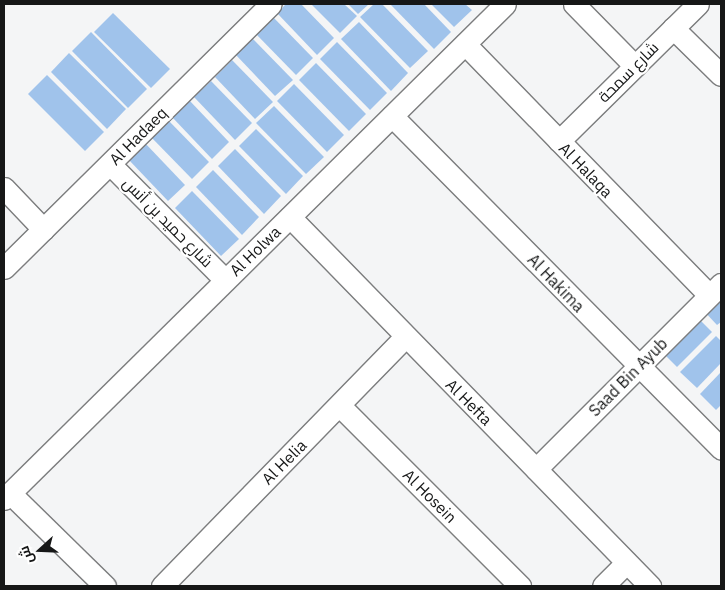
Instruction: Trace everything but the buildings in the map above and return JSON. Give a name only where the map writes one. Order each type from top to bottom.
[{"type":"street","name":"Al Hadaeq","points":[[4,268],[271,4]]},
{"type":"street","name":"Al Holwa","points":[[7,496],[505,4]]},
{"type":"street","points":[[574,4],[635,66]]},
{"type":"street","name":"شارع سمحة","points":[[559,141],[698,4]]},
{"type":"street","points":[[673,28],[721,75]]},
{"type":"street","name":"Al Halaqa","points":[[465,44],[559,141],[715,289]]},
{"type":"street","name":"Al Hakima","points":[[392,116],[721,448]]},
{"type":"street","name":"شارع حميد بن أنس","points":[[110,164],[225,280]]},
{"type":"street","points":[[4,188],[44,229]]},
{"type":"street","name":"Al Hefta","points":[[290,217],[650,586]]},
{"type":"street","name":"Saad Bin Ayub","points":[[536,469],[715,289]]},
{"type":"street","name":"Al Helia","points":[[162,586],[340,406],[405,337]]},
{"type":"street","name":"Al Hosein","points":[[340,406],[520,586]]},
{"type":"street","points":[[7,496],[105,586]]},
{"type":"street","points":[[603,586],[626,563]]}]
